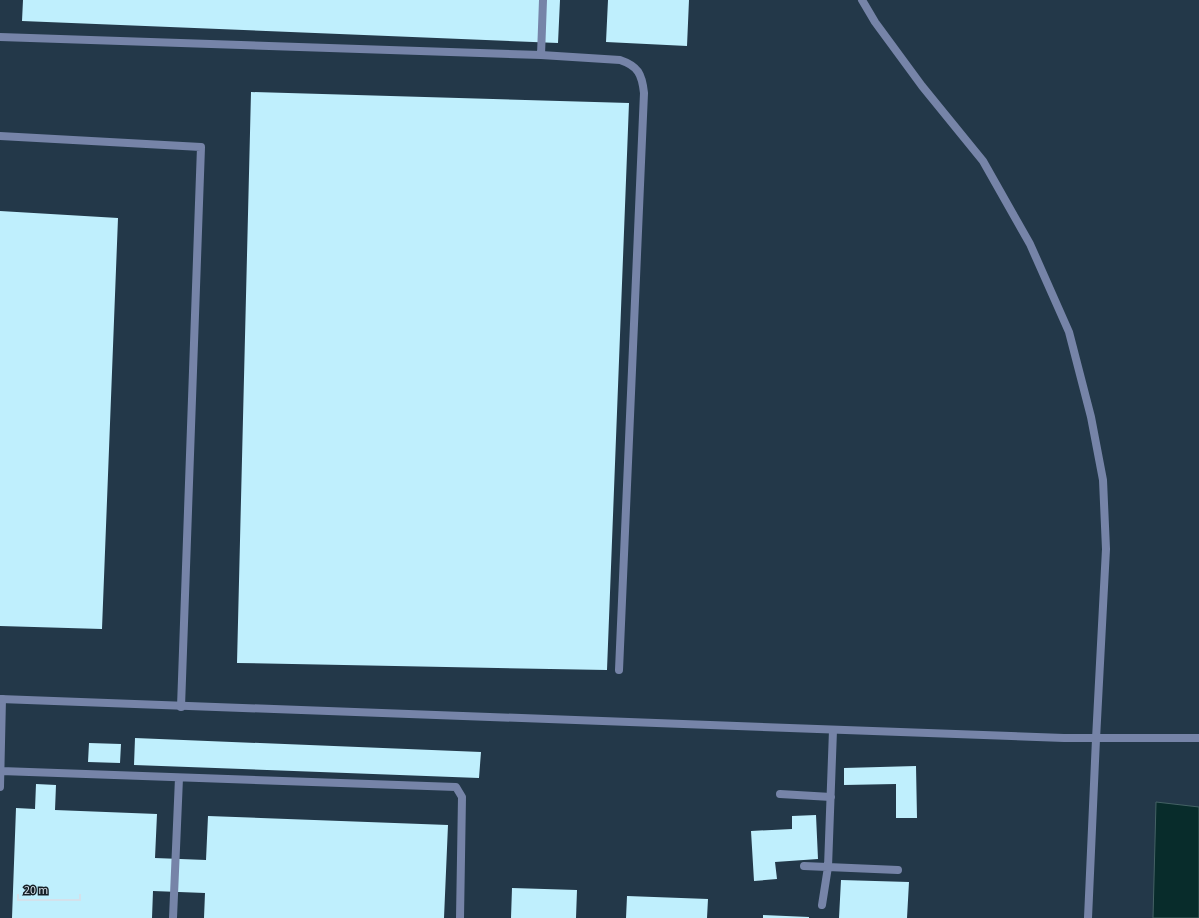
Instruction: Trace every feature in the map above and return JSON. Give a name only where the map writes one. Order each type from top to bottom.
[{"type":"street","points":[[541,55],[543,0]]},
{"type":"street","points":[[862,0],[875,22],[983,161],[1030,244],[1069,332],[1091,417],[1102,480],[1106,548],[1088,918]]},
{"type":"street","points":[[0,37],[541,55],[620,60],[628,62],[634,67],[643,80],[644,101],[619,670]]},
{"type":"street","points":[[0,136],[201,147],[181,707]]},
{"type":"street","points":[[0,787],[1,699],[181,707],[1096,739],[1199,738]]},
{"type":"street","points":[[822,905],[828,867],[833,730]]},
{"type":"street","points":[[1,771],[456,787],[462,797],[460,918]]},
{"type":"street","points":[[173,918],[179,778]]},
{"type":"street","points":[[780,794],[830,797]]},
{"type":"street","points":[[804,866],[898,870]]},
{"type":"shaded area","points":[[1156,802],[1199,807],[1199,918],[1153,918]]},
{"type":"building","points":[[23,0],[560,0],[558,43],[22,21]]},
{"type":"building","points":[[608,0],[689,0],[687,46],[606,42]]},
{"type":"building","points":[[251,92],[629,103],[607,670],[237,663]]},
{"type":"building","points":[[0,211],[118,218],[102,629],[0,626]]},
{"type":"building","points":[[135,738],[481,752],[479,778],[134,765]]},
{"type":"building","points":[[89,743],[121,744],[120,763],[88,762]]},
{"type":"building","points":[[916,766],[917,818],[896,818],[896,784],[844,785],[844,768]]},
{"type":"building","points":[[36,784],[56,785],[55,810],[157,814],[155,858],[206,860],[208,816],[448,825],[444,918],[204,918],[205,893],[153,891],[152,918],[12,918],[16,808],[35,809]]},
{"type":"building","points":[[816,815],[818,859],[775,862],[777,879],[754,881],[751,831],[792,829],[792,816]]},
{"type":"building","points":[[841,880],[909,882],[907,918],[839,918]]},
{"type":"building","points":[[512,888],[577,890],[576,918],[511,918]]},
{"type":"building","points":[[627,896],[708,899],[707,918],[626,918]]},
{"type":"building","points":[[763,915],[809,917],[809,918],[763,918]]}]
